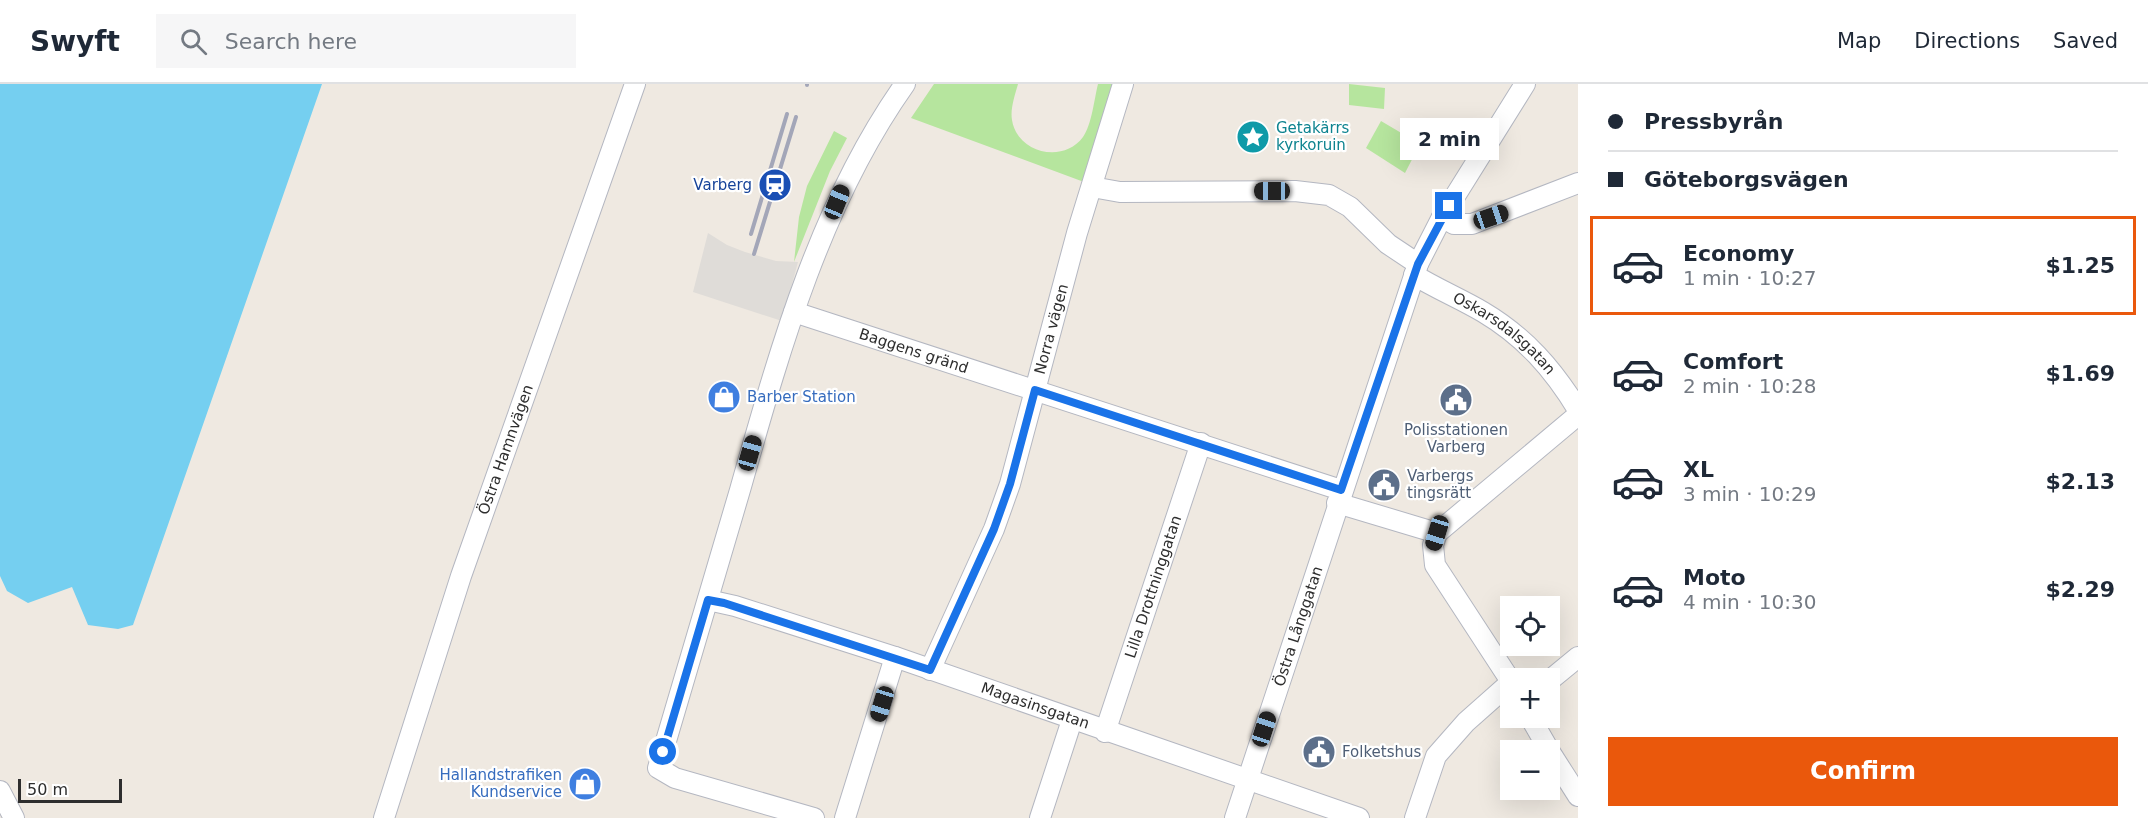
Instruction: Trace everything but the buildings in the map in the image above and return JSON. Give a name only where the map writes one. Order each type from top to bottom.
[{"type":"street","name":"Östra Hamnvägen","points":[[384,818],[465,565],[635,84]]},
{"type":"street","points":[[814,818],[675,778],[658,768],[769,387],[794,312],[845,182],[905,84]]},
{"type":"street","name":"Norra vägen","points":[[930,670],[994,529],[1010,484],[1123,84]]},
{"type":"street","name":"Östra Långgatan","points":[[1235,818],[1339,496],[1416,270],[1442,217],[1525,84]]},
{"type":"street","points":[[1442,217],[1454,224],[1472,224],[1576,187]]},
{"type":"street","name":"Oskarsdalsgatan","points":[[1092,188],[1120,192],[1295,191],[1329,195],[1350,207],[1416,270],[1520,338],[1547,365],[1578,410]]},
{"type":"street","name":"Baggens gränd","points":[[794,312],[1202,443],[1437,533]]},
{"type":"street","points":[[1501,668],[1435,565],[1433,545],[1437,533],[1578,415]]},
{"type":"street","name":"Lilla Drottninggatan","points":[[1105,732],[1202,443]]},
{"type":"street","name":"Magasinsgatan","points":[[708,600],[895,657],[1105,732],[1359,818]]},
{"type":"street","points":[[845,818],[895,657]]},
{"type":"street","points":[[1560,672],[1578,657]]},
{"type":"street","points":[[1415,818],[1436,756],[1466,722],[1500,690]]},
{"type":"street","points":[[1040,818],[1072,720]]},
{"type":"street","points":[[1560,768],[1578,796]]},
{"type":"street","points":[[0,792],[14,818]]},
{"type":"green space","points":[[934,84],[1018,84],[1012,111],[1016,131],[1031,147],[1053,152],[1074,145],[1083,137],[1091,119],[1098,84],[1114,84],[1084,182],[911,118]]},
{"type":"green space","points":[[1349,84],[1385,88],[1384,109],[1349,105]]},
{"type":"green space","points":[[1381,121],[1420,144],[1405,173],[1366,148]]},
{"type":"green space","points":[[834,131],[847,138],[830,171],[794,262],[799,217],[807,186]]},
{"type":"shaded area","points":[[708,233],[727,245],[745,252],[776,261],[798,262],[782,321],[693,292]]},
{"type":"water","points":[[0,84],[322,84],[133,625],[118,629],[88,625],[72,587],[28,603],[7,591],[0,576]]},
{"type":"railway","points":[[751,234],[787,114]]},
{"type":"railway","points":[[754,254],[796,117]]},
{"type":"place","name":"Getakärrs kyrkoruin","points":[[1253,137]]},
{"type":"place","name":"Varberg","points":[[775,185]]},
{"type":"place","name":"Barber Station","points":[[724,397]]},
{"type":"place","name":"Polisstationen Varberg","points":[[1456,400]]},
{"type":"place","name":"Varbergs tingsrätt","points":[[1384,485]]},
{"type":"place","name":"Folketshus","points":[[1319,752]]},
{"type":"place","name":"Hallandstrafiken Kundservice","points":[[585,784]]},
{"type":"route","points":[[663,752],[708,600],[825,634],[930,670],[994,529],[1010,484],[1035,390],[1341,490],[1418,264],[1449,206]]}]
